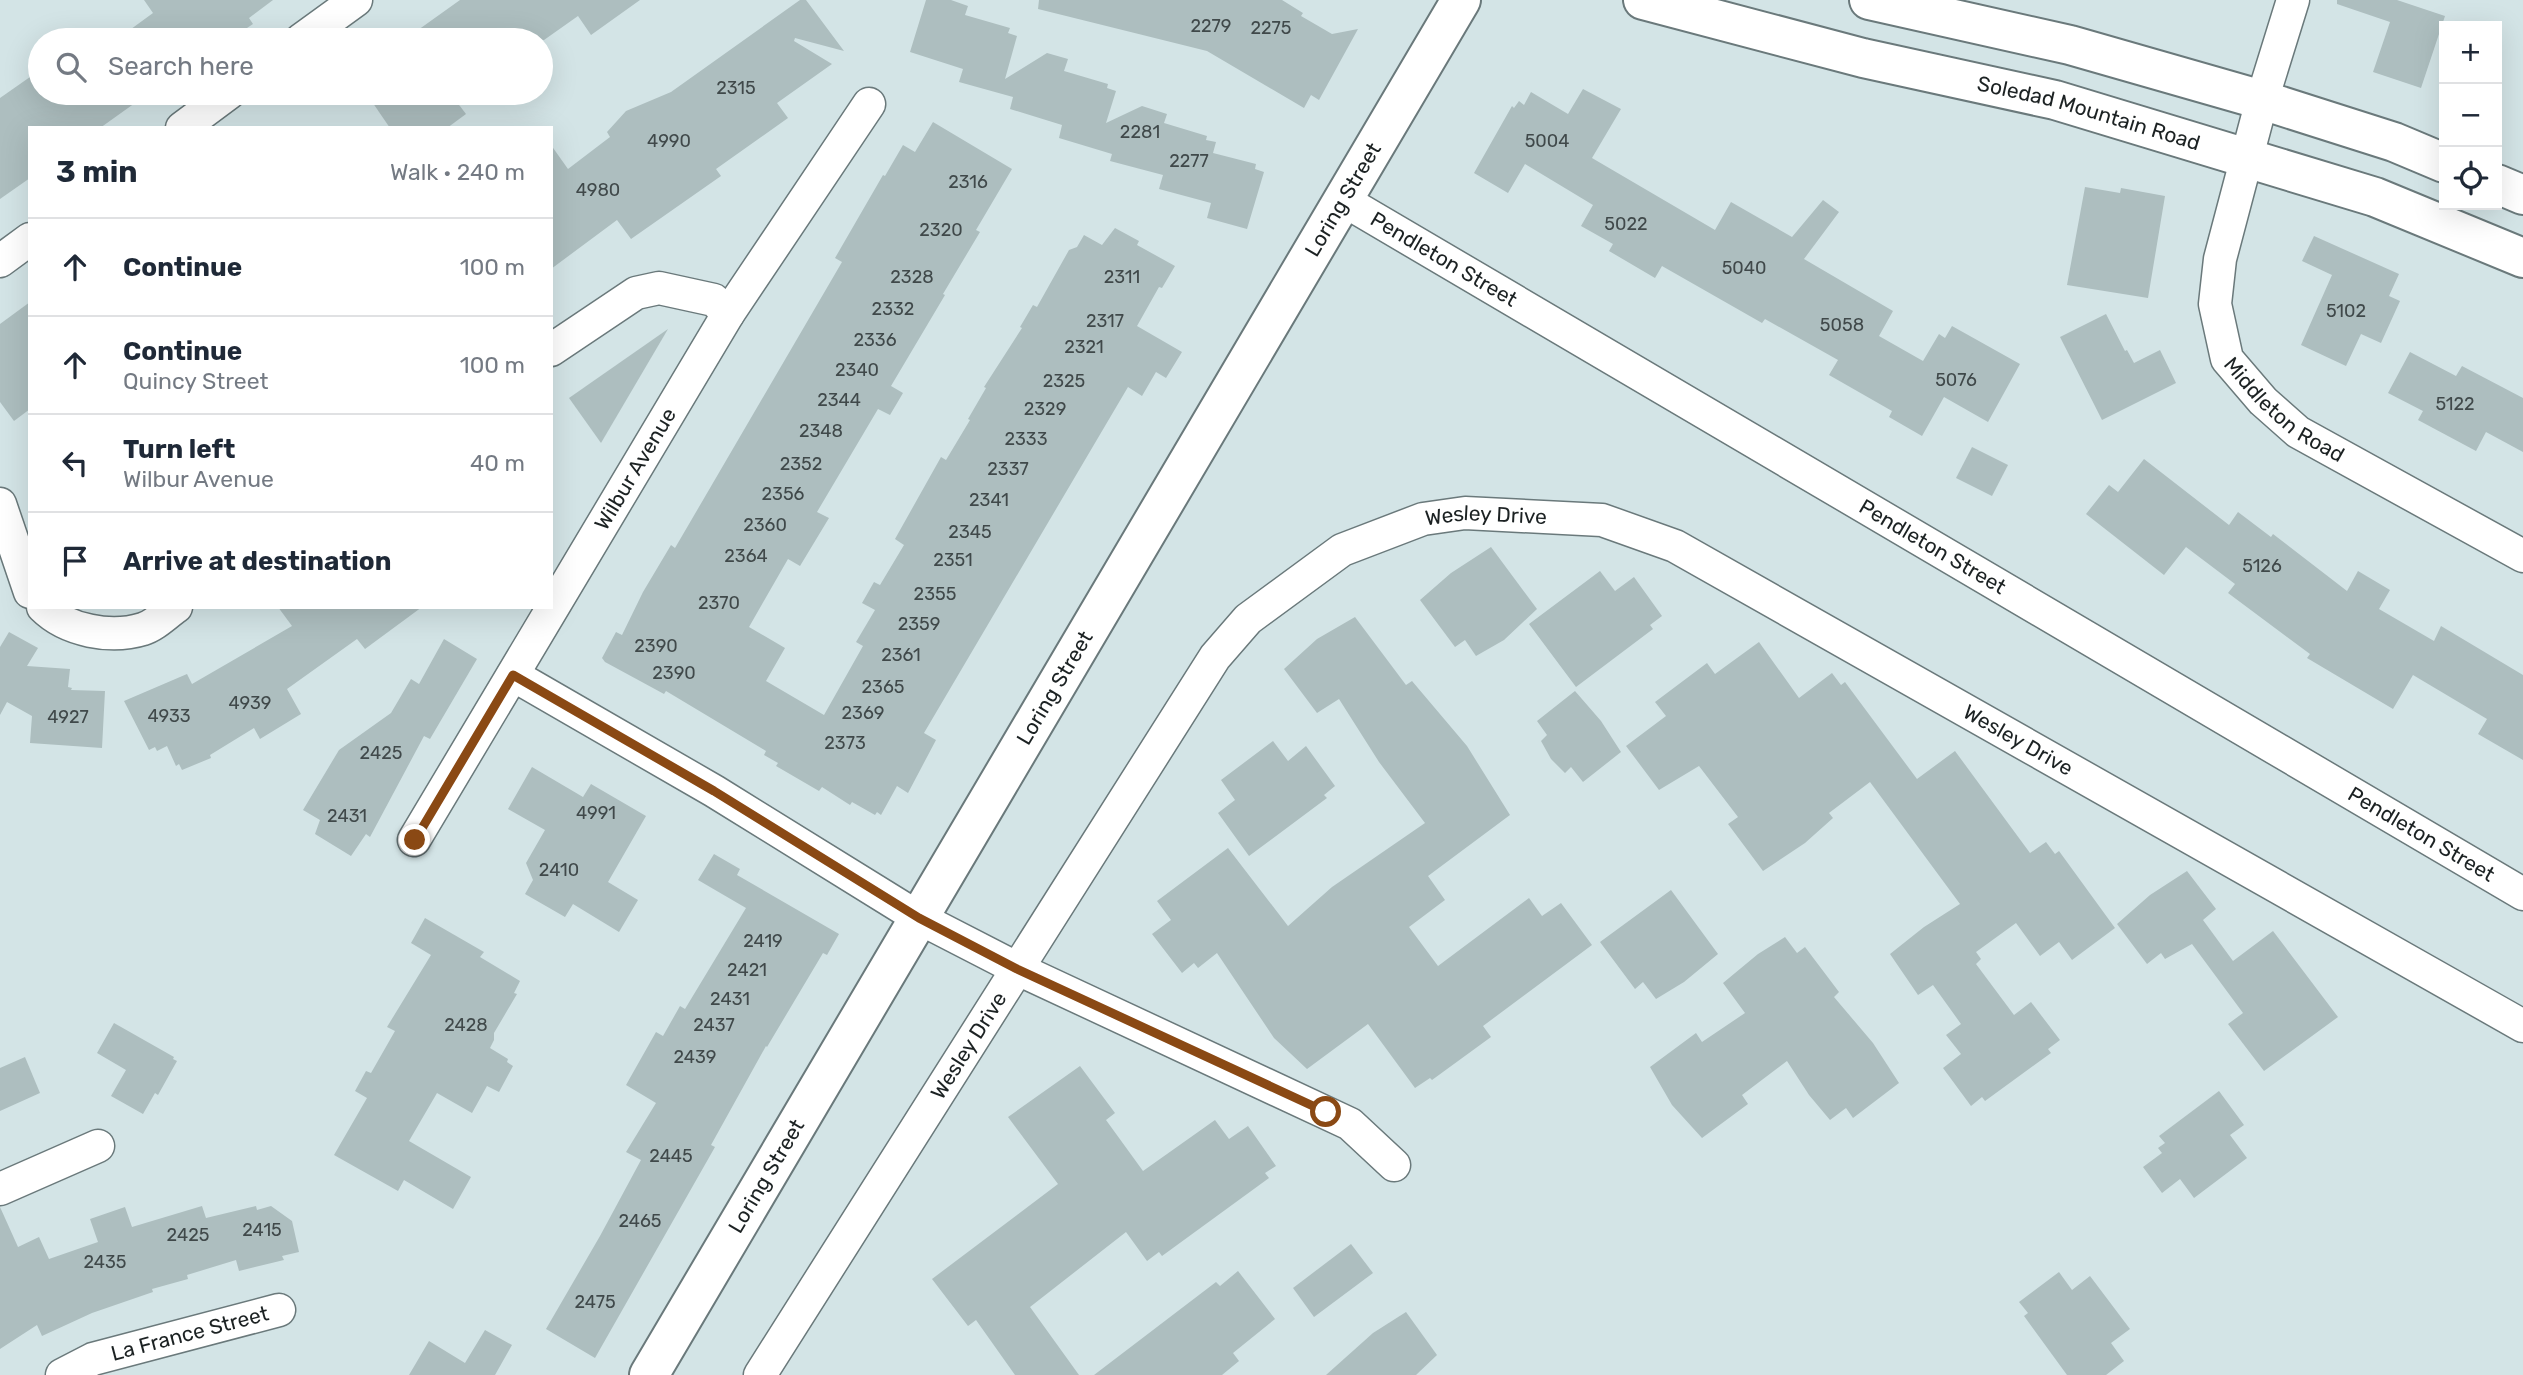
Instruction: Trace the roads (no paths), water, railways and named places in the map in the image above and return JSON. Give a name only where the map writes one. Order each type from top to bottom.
[{"type":"street","points":[[318,28],[356,0]]},
{"type":"street","name":"Loring Street","points":[[649,1375],[1461,0]]},
{"type":"street","name":"Soledad Mountain Road","points":[[1643,0],[1863,58],[2055,100],[2245,160],[2375,197],[2523,258]]},
{"type":"street","points":[[1870,0],[2070,45],[2262,100],[2395,142],[2439,161]]},
{"type":"street","name":"Middleton Road","points":[[2293,0],[2245,160],[2220,259],[2215,304],[2227,359],[2263,401],[2298,432],[2523,556]]},
{"type":"street","name":"Wilbur Avenue","points":[[553,608],[728,314],[869,104]]},
{"type":"street","points":[[185,126],[213,105]]},
{"type":"street","points":[[2502,186],[2523,195]]},
{"type":"street","name":"Pendleton Street","points":[[1343,200],[2523,894]]},
{"type":"street","points":[[0,261],[28,240]]},
{"type":"street","points":[[553,349],[636,293],[659,288],[714,300],[728,314]]},
{"type":"street","points":[[0,504],[28,586]]},
{"type":"street","name":"Wesley Drive","points":[[760,1375],[1215,657],[1248,619],[1342,550],[1423,519],[1465,513],[1602,520],[1675,546],[2523,1026]]},
{"type":"street","points":[[45,609],[51,616],[98,634],[144,629],[173,609]]},
{"type":"street","name":"Wilbur Avenue","points":[[415,840],[552,609]]},
{"type":"street","points":[[513,675],[714,791],[919,918],[1017,969],[1350,1124],[1394,1165]]},
{"type":"street","points":[[0,1189],[99,1146]]},
{"type":"street","name":"La France Street","points":[[62,1375],[93,1359],[279,1310]]}]
